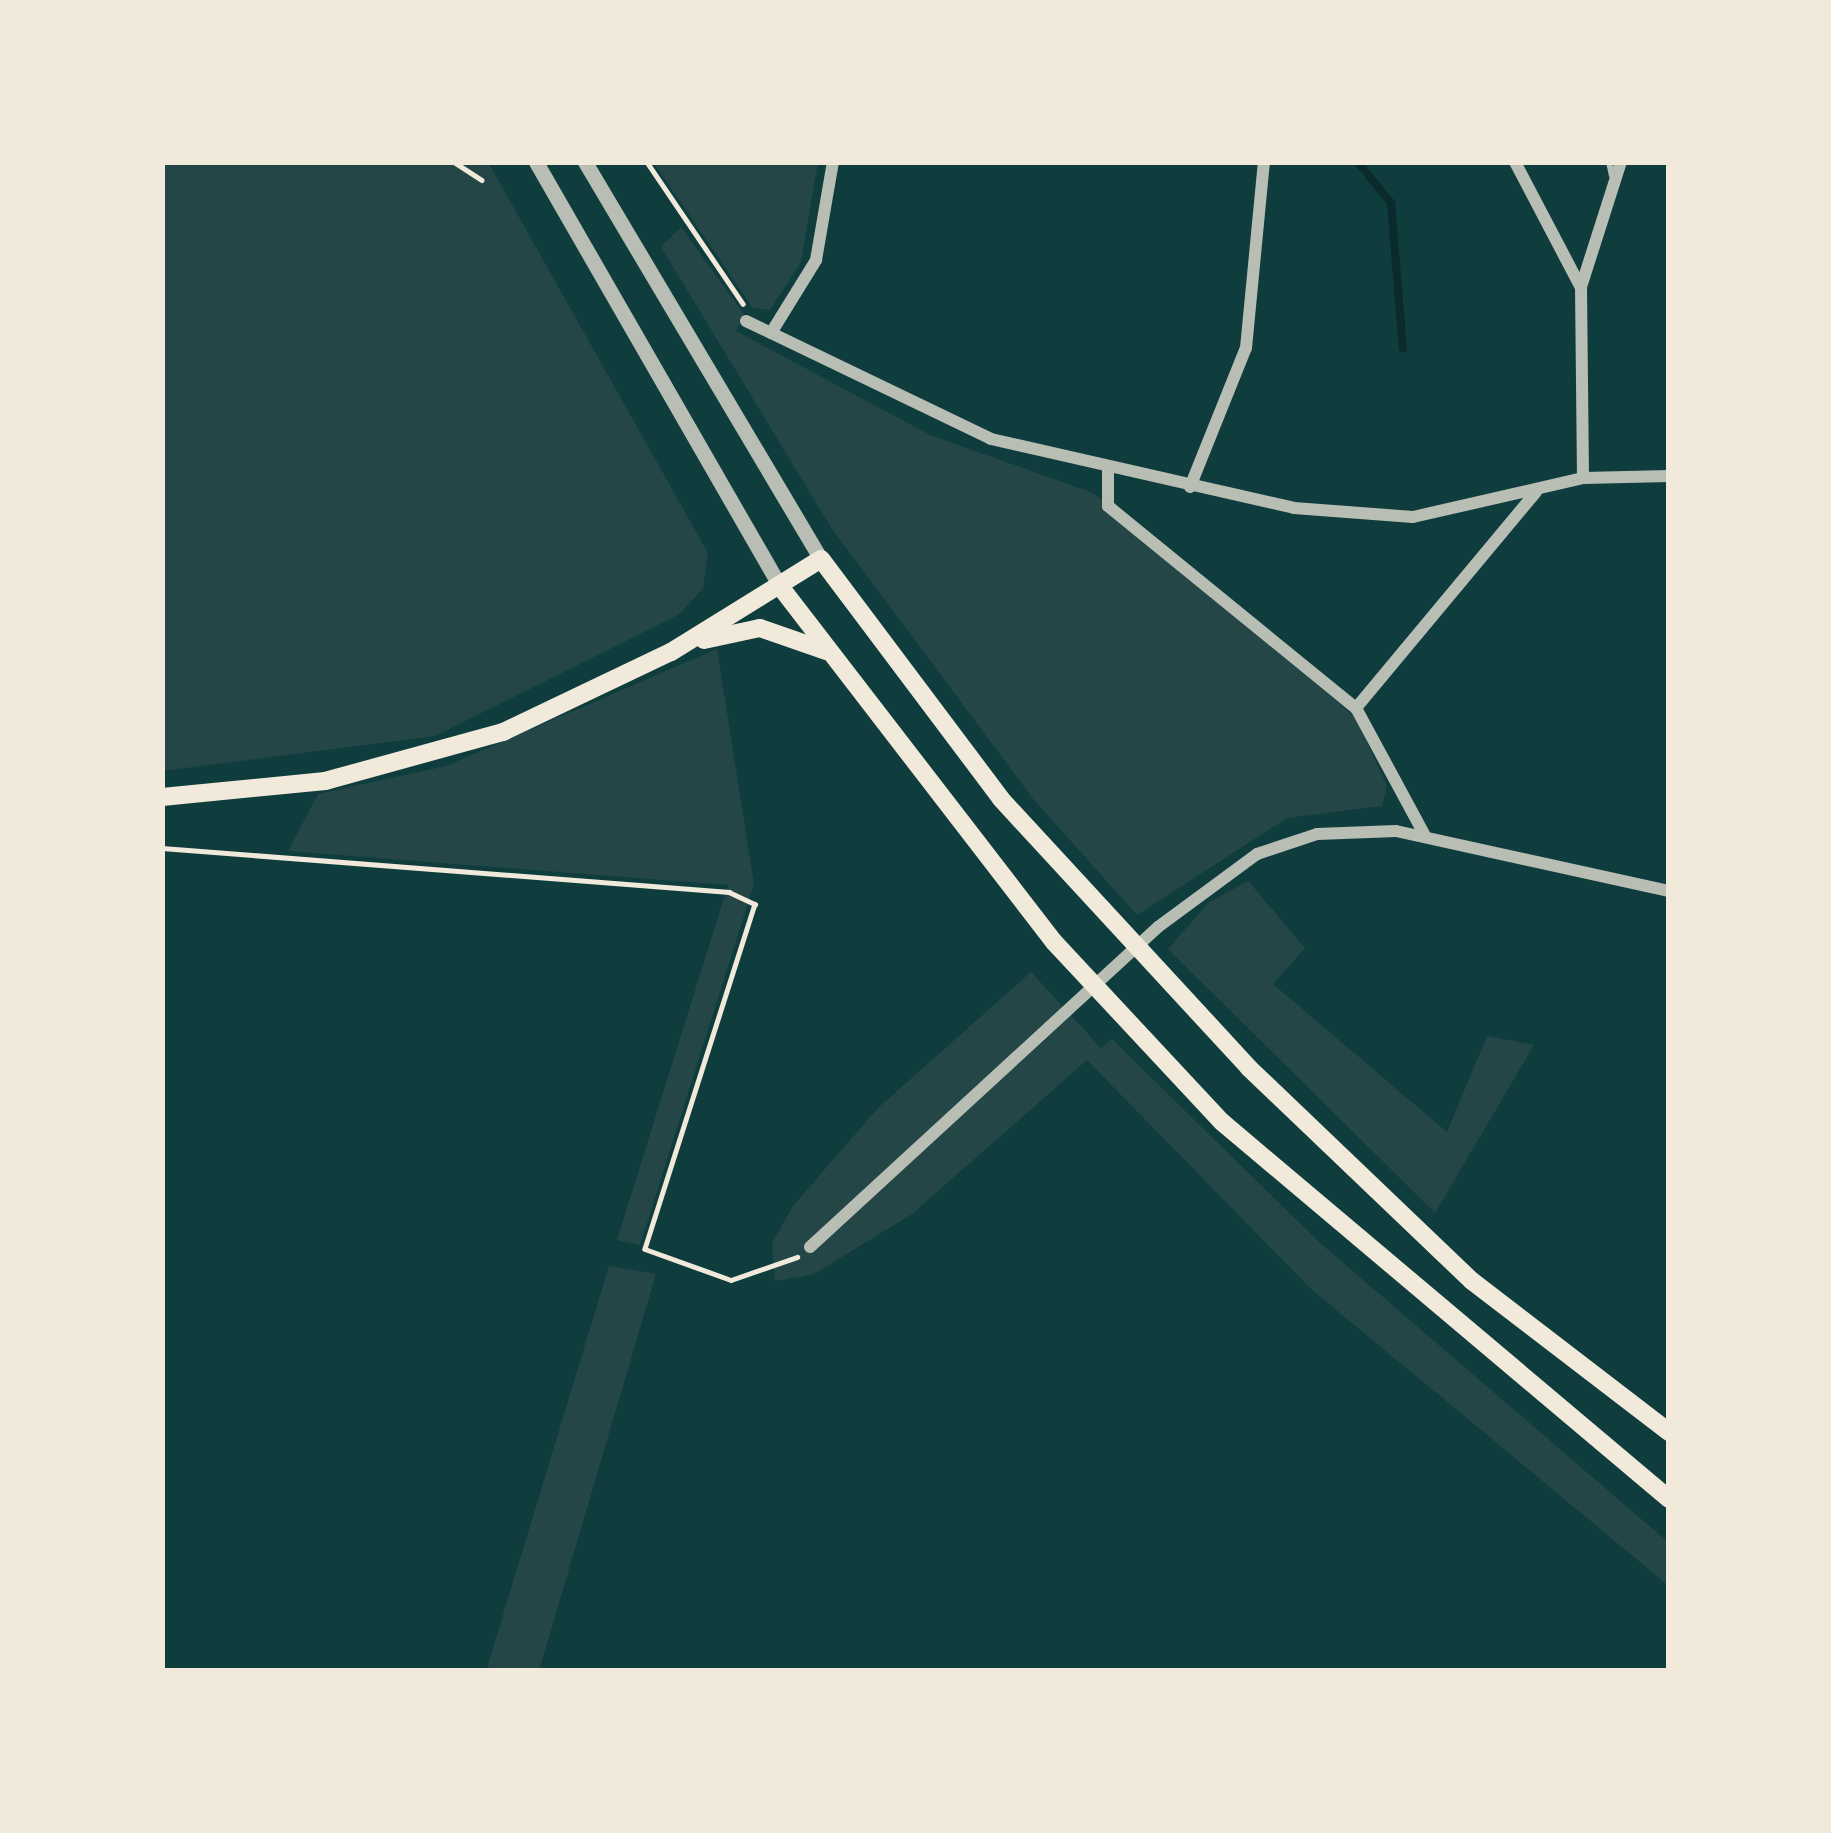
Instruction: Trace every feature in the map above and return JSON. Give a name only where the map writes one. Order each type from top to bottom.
[{"type":"main road","points":[[671,652],[821,559],[1099,909],[1170,985],[1472,1281],[1669,1432]]},
{"type":"main road","points":[[779,584],[1058,947],[1129,1023],[1377,1262],[1669,1499]]},
{"type":"main road","points":[[162,797],[325,782],[425,758],[671,652],[760,628],[827,652]]},
{"type":"street","points":[[536,162],[779,584]]},
{"type":"street","points":[[585,162],[821,559]]},
{"type":"street","points":[[771,333],[816,260],[833,162]]},
{"type":"street","points":[[1190,487],[1246,348],[1264,162]]},
{"type":"street","points":[[1515,162],[1581,287]]},
{"type":"street","points":[[1583,478],[1581,287],[1611,169],[1622,162]]},
{"type":"street","points":[[746,321],[992,439],[1190,487],[1396,517],[1583,478],[1669,476]]},
{"type":"street","points":[[1108,470],[1108,506],[1356,708],[1424,834]]},
{"type":"street","points":[[1356,708],[1538,490]]},
{"type":"street","points":[[810,1247],[1232,868],[1317,834],[1424,834],[1669,891]]},
{"type":"path","points":[[454,162],[482,180]]},
{"type":"path","points":[[647,162],[746,321]]},
{"type":"path","points":[[162,848],[741,896],[755,904],[645,1250],[730,1280],[810,1247]]},
{"type":"shaded area","points":[[162,162],[488,162],[708,553],[703,589],[678,615],[435,736],[162,771]]},
{"type":"shaded area","points":[[653,162],[818,162],[801,262],[770,310],[753,308]]},
{"type":"shaded area","points":[[681,227],[744,314],[736,331],[930,435],[1093,493],[1356,718],[1387,786],[1382,806],[1287,818],[1137,915],[1034,800],[832,529],[661,247]]},
{"type":"shaded area","points":[[717,649],[754,884],[640,1245],[617,1240],[728,885],[288,851],[318,794],[446,766]]},
{"type":"shaded area","points":[[1248,881],[1305,948],[1273,984],[1447,1132],[1487,1036],[1534,1045],[1435,1213],[1168,949],[1208,903]]},
{"type":"shaded area","points":[[1031,972],[1101,1048],[1112,1039],[1320,1243],[1669,1543],[1669,1586],[1311,1289],[1087,1060],[912,1214],[814,1274],[775,1281],[772,1243],[793,1206],[878,1108]]},
{"type":"shaded area","points":[[609,1266],[656,1274],[539,1671],[486,1671]]},
{"type":"waterway","points":[[1358,162],[1391,203],[1403,349]]}]
